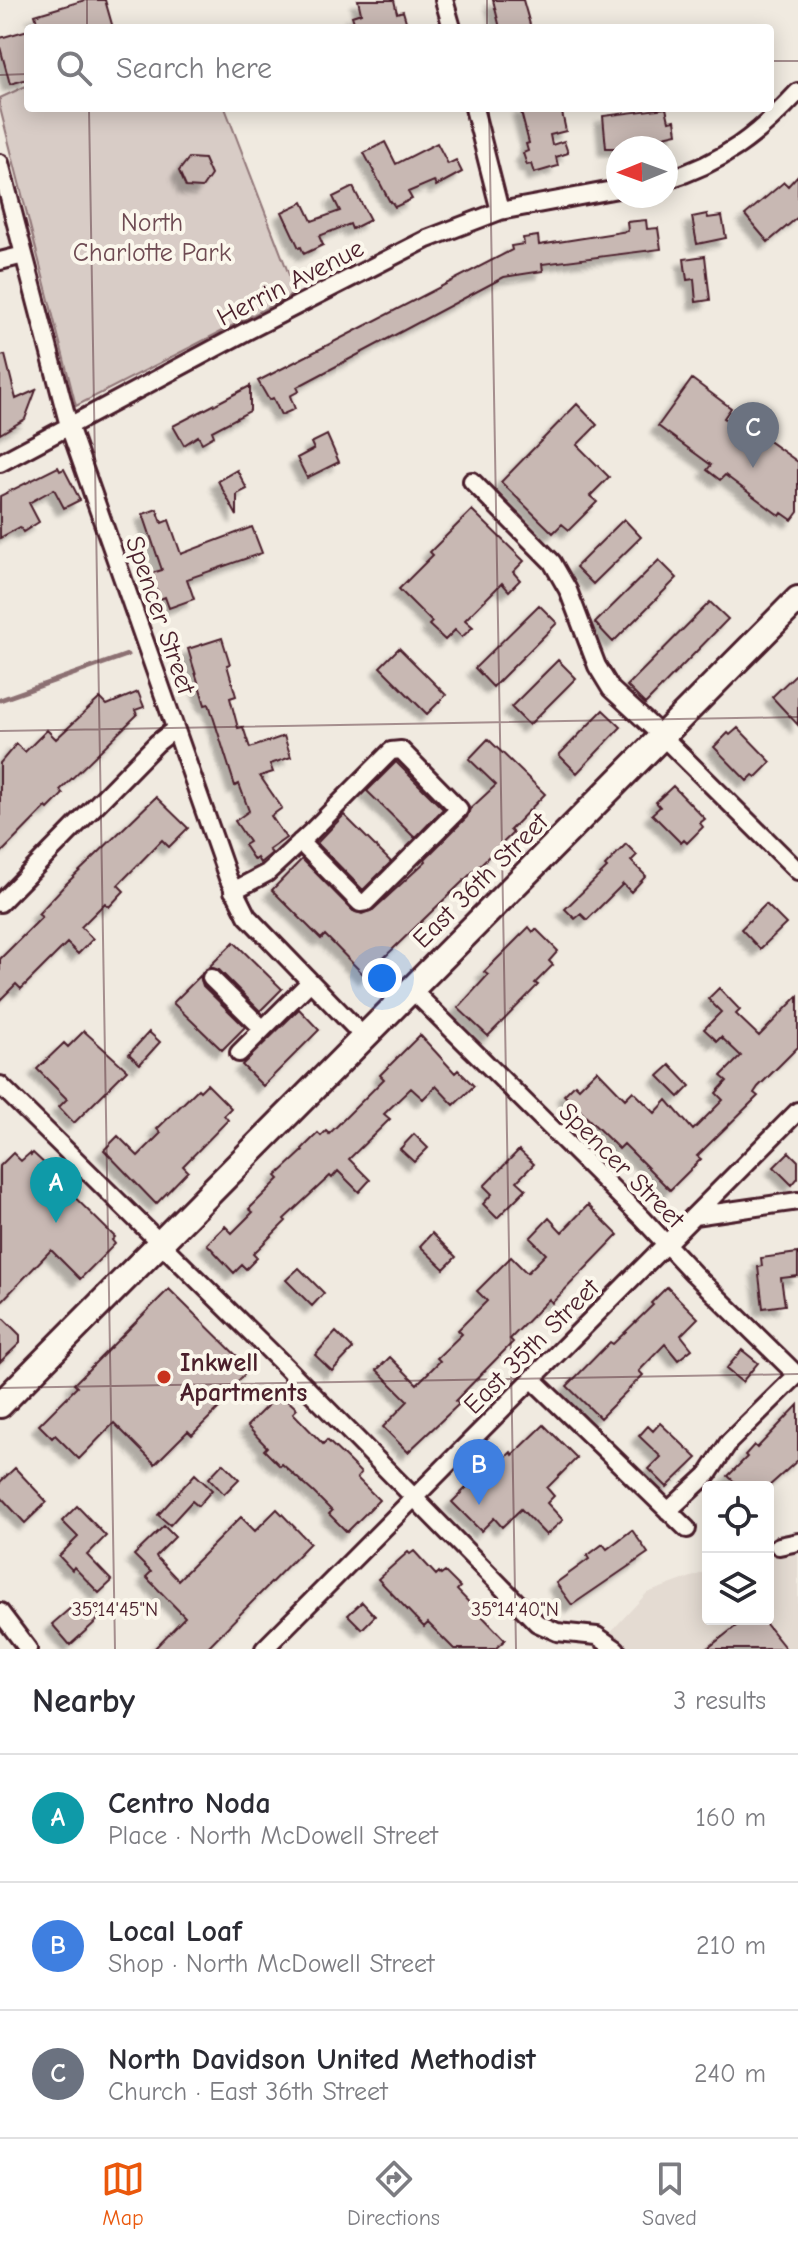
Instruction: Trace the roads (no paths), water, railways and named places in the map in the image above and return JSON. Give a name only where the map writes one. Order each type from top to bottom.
[{"type":"street","points":[[444,0],[451,24]]},
{"type":"street","points":[[678,176],[714,163],[728,154],[772,120],[798,92]]},
{"type":"street","points":[[475,112],[500,211]]},
{"type":"street","name":"Spencer Street","points":[[0,163],[69,426],[233,891],[247,916],[364,1037]]},
{"type":"street","name":"Herrin Avenue","points":[[0,463],[404,251],[464,223],[500,211],[606,191]]},
{"type":"street","points":[[0,261],[24,255]]},
{"type":"street","points":[[472,481],[552,562],[568,590],[597,666],[611,689],[798,871]]},
{"type":"street","name":"East 36th Street","points":[[0,1405],[798,599]]},
{"type":"street","points":[[0,903],[157,743],[175,729]]},
{"type":"street","points":[[233,891],[267,873],[391,751],[401,750],[459,809],[366,902],[360,903],[300,842]]},
{"type":"street","points":[[211,978],[263,1029]]},
{"type":"street","points":[[239,1053],[310,982]]},
{"type":"street","name":"Spencer Street","points":[[411,989],[797,1375]]},
{"type":"street","points":[[0,1085],[537,1623],[557,1632],[597,1636],[616,1649]]},
{"type":"street","name":"East 35th Street","points":[[264,1649],[798,1111]]},
{"type":"street","points":[[694,1216],[798,1201]]},
{"type":"street","points":[[668,1511],[708,1474],[729,1442],[797,1375]]},
{"type":"street","points":[[532,1379],[687,1529]]},
{"type":"street","points":[[0,1612],[28,1649]]},
{"type":"waterway","points":[[0,700],[127,655]]},
{"type":"place","name":"North Davidson United Methodist","points":[[753,468]]},
{"type":"place","name":"Centro Noda","points":[[56,1223]]},
{"type":"place","name":"Inkwell Apartments","points":[[164,1377]]},
{"type":"place","name":"Local Loaf","points":[[479,1505]]},
{"type":"park label","name":"North Charlotte Park","points":[[152,237]]}]
